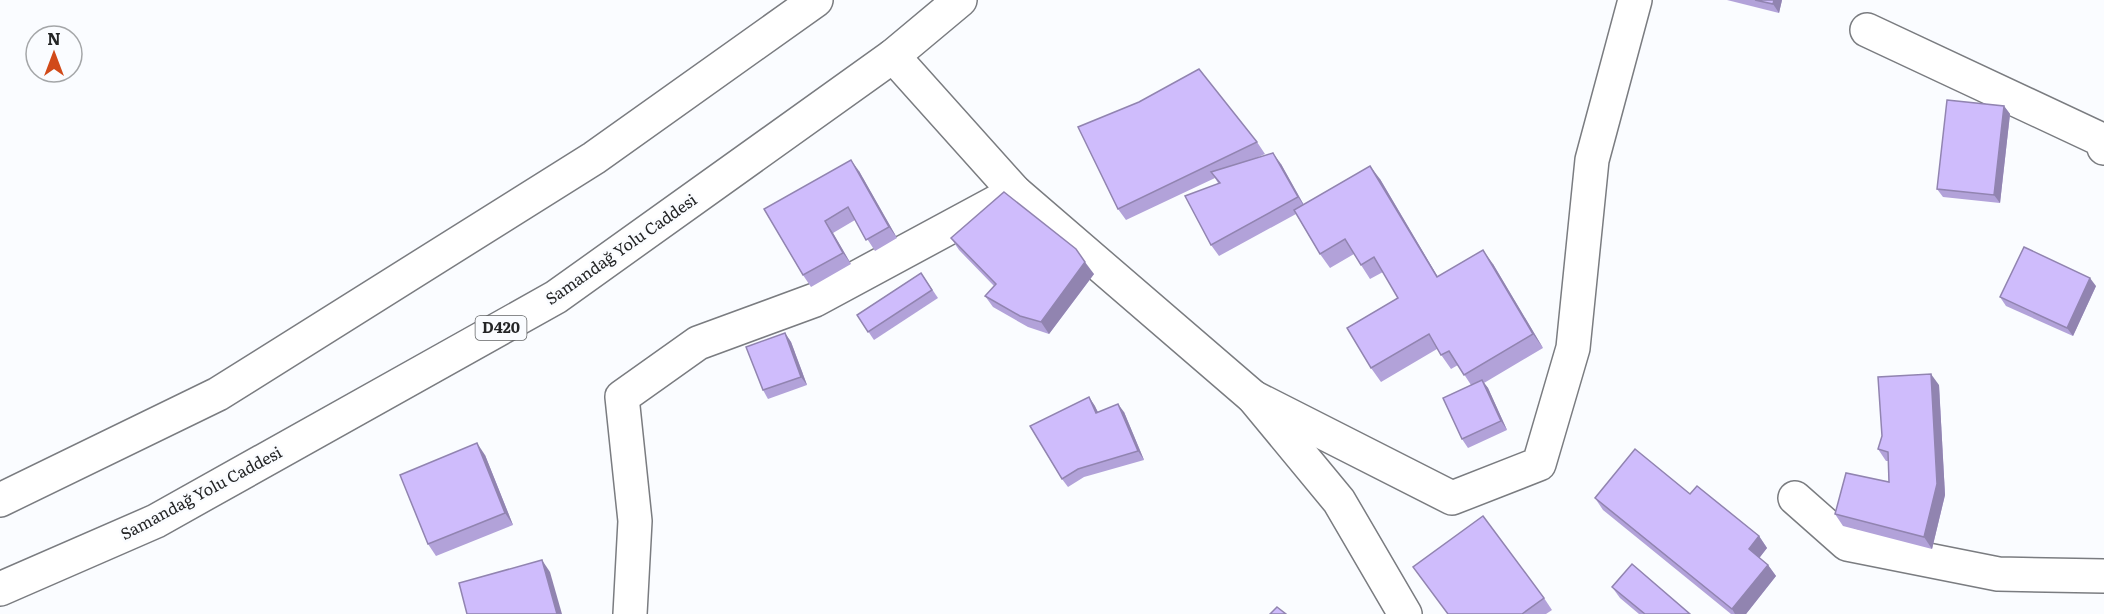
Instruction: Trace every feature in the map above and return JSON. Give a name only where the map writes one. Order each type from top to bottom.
[{"type":"main road","name":"Samandağ Yolu Caddesi","points":[[0,589],[156,521],[556,297],[893,57],[960,0]]},
{"type":"main road","points":[[1253,397],[1452,498],[1539,464],[1573,348],[1592,160],[1635,0]]},
{"type":"main road","points":[[0,500],[218,394],[594,158],[802,3]]},
{"type":"main road","points":[[1867,30],[2102,140],[2104,148]]},
{"type":"main road","points":[[893,57],[1015,192],[1253,397],[1339,501],[1405,614]]},
{"type":"main road","points":[[630,614],[635,521],[622,397],[698,344],[815,300],[1015,192]]},
{"type":"main road","points":[[1795,498],[1847,544],[1998,574],[2104,576]]},
{"type":"building","points":[[1755,0],[1774,0],[1773,4]]},
{"type":"building","points":[[1199,69],[1257,142],[1118,209],[1078,127],[1139,102]]},
{"type":"building","points":[[1947,100],[2004,106],[1994,195],[1937,189]]},
{"type":"building","points":[[1273,153],[1298,197],[1211,245],[1185,196],[1220,183],[1211,172]]},
{"type":"building","points":[[851,160],[889,227],[866,240],[848,207],[825,221],[843,253],[803,275],[764,209]]},
{"type":"building","points":[[1370,166],[1437,277],[1483,250],[1533,334],[1464,375],[1449,351],[1441,355],[1429,334],[1371,368],[1347,328],[1398,298],[1374,257],[1361,265],[1345,239],[1320,254],[1294,210]]},
{"type":"building","points":[[1004,192],[1076,249],[1085,262],[1041,322],[1020,316],[985,296],[996,284],[951,238]]},
{"type":"building","points":[[2024,247],[2090,278],[2067,328],[2000,297]]},
{"type":"building","points":[[921,273],[932,290],[868,332],[857,315]]},
{"type":"building","points":[[785,333],[801,377],[763,390],[746,347]]},
{"type":"building","points":[[1931,374],[1937,484],[1924,537],[1835,514],[1846,473],[1889,482],[1888,452],[1878,449],[1882,436],[1878,377]]},
{"type":"building","points":[[1482,380],[1501,421],[1462,439],[1443,398]]},
{"type":"building","points":[[1089,397],[1096,413],[1118,404],[1138,451],[1078,469],[1062,479],[1030,426]]},
{"type":"building","points":[[477,443],[505,513],[428,544],[400,475]]},
{"type":"building","points":[[1635,449],[1690,494],[1697,486],[1759,536],[1749,549],[1768,565],[1732,609],[1595,498]]},
{"type":"building","points":[[1483,516],[1544,598],[1522,614],[1448,614],[1413,567]]},
{"type":"building","points":[[542,560],[557,614],[467,614],[459,583]]},
{"type":"building","points":[[1632,564],[1690,614],[1645,614],[1612,587]]},
{"type":"building","points":[[1277,607],[1286,614],[1270,614]]}]
